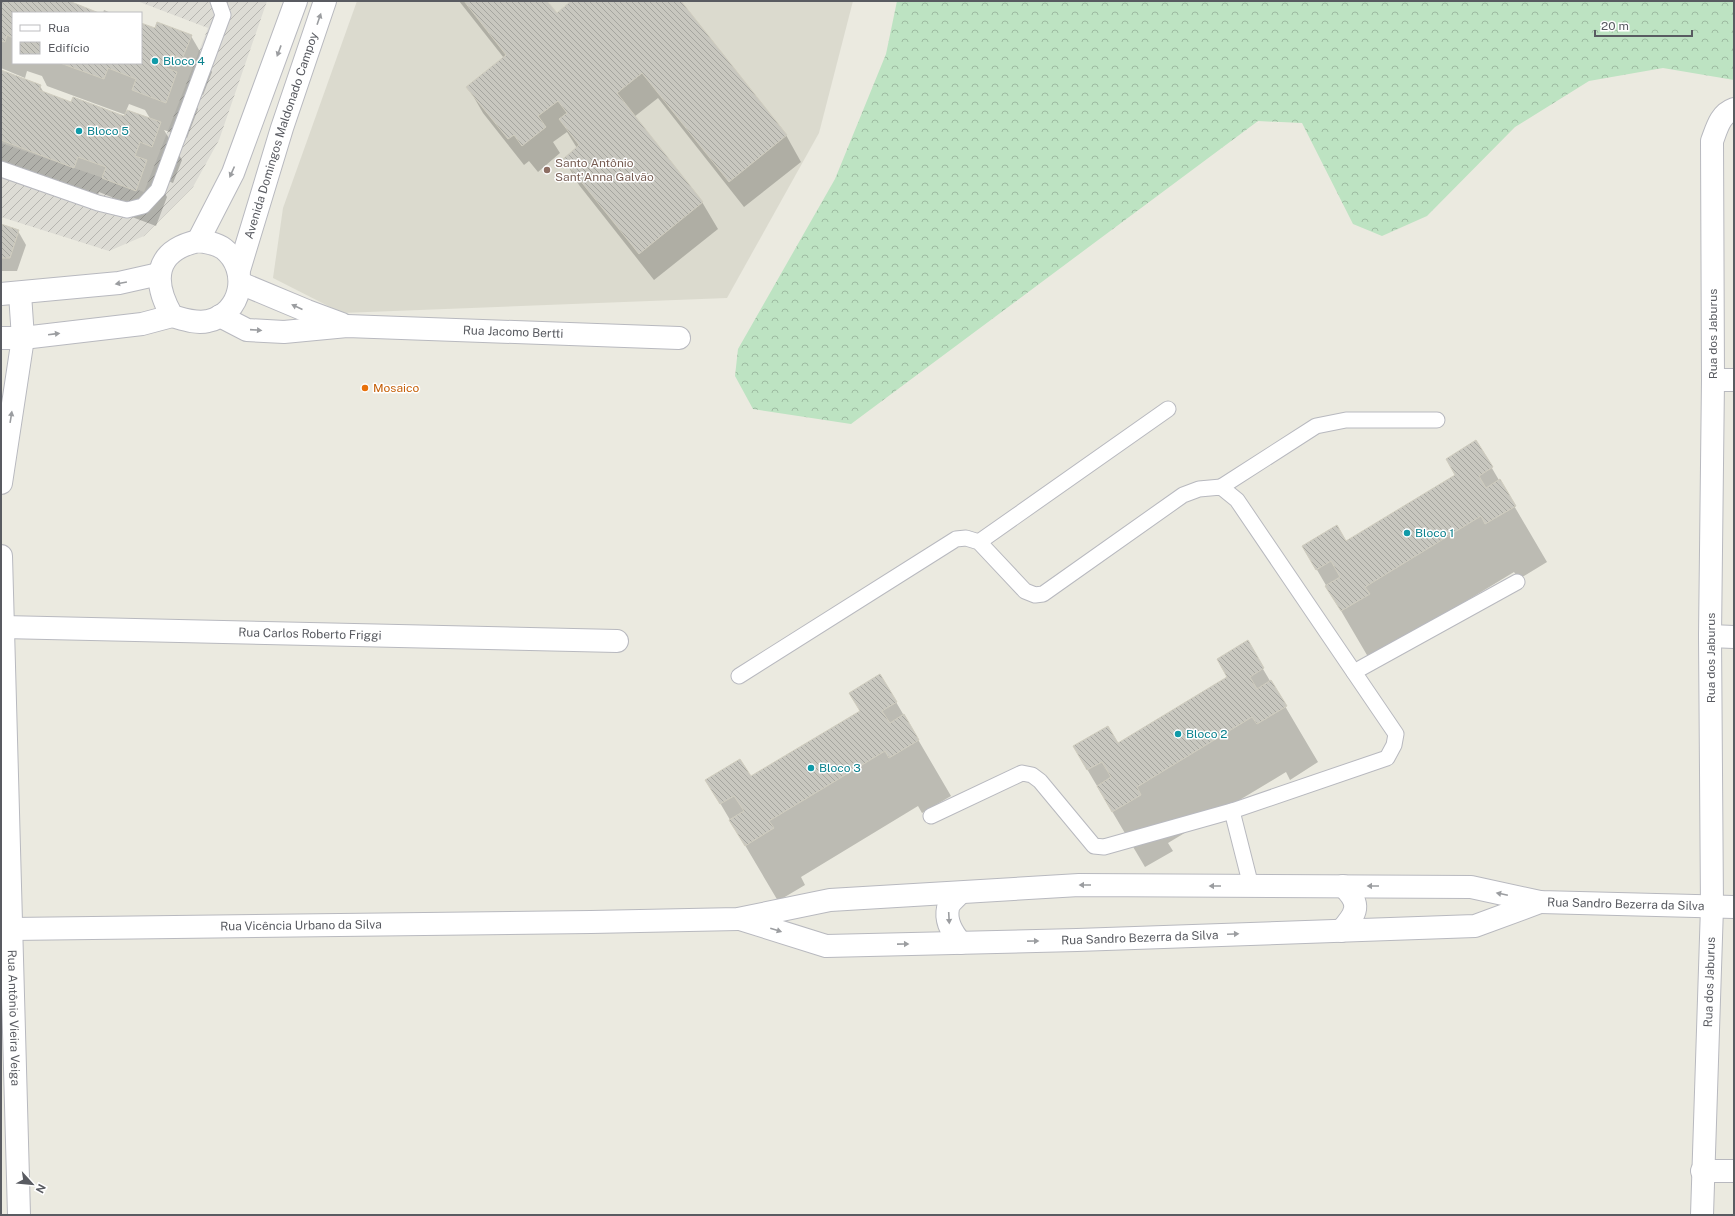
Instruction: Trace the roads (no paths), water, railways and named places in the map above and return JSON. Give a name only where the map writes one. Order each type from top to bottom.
[{"type":"street","points":[[198,241],[233,173],[296,1]]},
{"type":"street","name":"Avenida Domingos Maldonado Campoy","points":[[240,277],[282,128],[325,1]]},
{"type":"street","name":"Rua dos Jaburus","points":[[1702,1215],[1702,1171],[1712,907],[1710,636],[1724,380],[1712,141],[1718,123],[1728,111],[1734,109]]},
{"type":"street","points":[[1,338],[23,338],[142,324],[172,316],[195,322],[208,321],[220,316],[231,308],[237,296],[240,277],[232,257],[223,248],[211,242],[198,241],[184,244],[172,251],[164,262],[159,274],[161,294],[172,316]]},
{"type":"street","points":[[1,483],[23,338],[11,294],[119,283],[159,274]]},
{"type":"street","name":"Rua Jacomo Bertti","points":[[240,277],[307,311],[347,326]]},
{"type":"street","name":"Rua Jacomo Bertti","points":[[220,316],[248,330],[284,332],[347,326],[679,338]]},
{"type":"street","name":"Rua Antônio Vieira Veiga","points":[[1,556],[5,838],[11,929],[19,1215]]},
{"type":"street","name":"Rua Carlos Roberto Friggi","points":[[3,628],[617,641]]},
{"type":"street","points":[[1710,636],[1734,637]]},
{"type":"street","name":"Rua Sandro Bezerra da Silva","points":[[591,922],[738,919],[830,900],[1079,885],[1471,887],[1540,902],[1734,907]]},
{"type":"street","points":[[1341,930],[1353,918],[1356,904],[1352,895],[1343,886]]},
{"type":"street","points":[[960,893],[948,907],[948,921],[951,932],[961,943]]},
{"type":"street","name":"Rua Sandro Bezerra da Silva","points":[[738,919],[826,946],[1475,926],[1540,902]]},
{"type":"street","name":"Rua Vicência Urbano da Silva","points":[[11,929],[591,922]]},
{"type":"street","points":[[1702,1171],[1734,1171]]},
{"type":"lane","points":[[1,169],[98,203],[127,210],[143,206],[158,190],[221,21],[223,15],[218,1]]},
{"type":"lane","points":[[979,542],[1168,409]]},
{"type":"lane","points":[[739,676],[956,539],[966,538],[979,542],[1025,591],[1035,595],[1043,594],[1183,495],[1199,489],[1221,488],[1316,426],[1346,420],[1437,420]]},
{"type":"lane","points":[[931,816],[1022,773],[1032,775],[1040,780],[1094,846],[1104,847],[1232,811],[1387,758],[1394,745],[1396,734],[1237,500],[1221,488]]},
{"type":"lane","points":[[1354,672],[1517,582]]},
{"type":"lane","points":[[1232,811],[1250,886]]},
{"type":"place","name":"Bloco 4","points":[[155,61]]},
{"type":"place","name":"Bloco 5","points":[[79,131]]},
{"type":"place","name":"Santo Antônio Sant'Anna Galvão","points":[[547,170]]},
{"type":"place","name":"Mosaico","points":[[365,388]]},
{"type":"place","name":"Bloco 1","points":[[1407,533]]},
{"type":"place","name":"Bloco 2","points":[[1178,734]]},
{"type":"place","name":"Bloco 3","points":[[811,768]]}]
